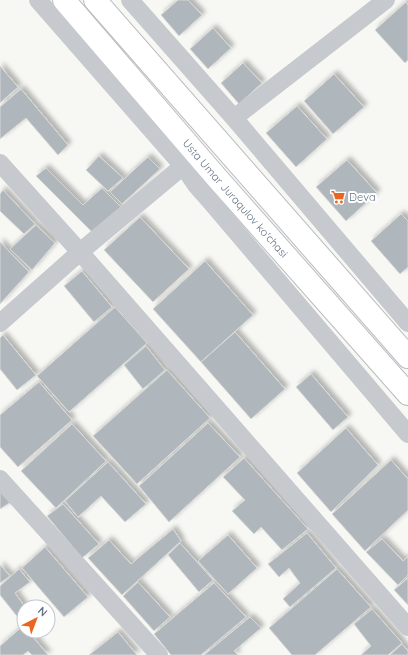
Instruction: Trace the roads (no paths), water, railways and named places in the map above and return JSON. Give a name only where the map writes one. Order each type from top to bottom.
[{"type":"main road","name":"Usta Umar Juraqulov ko'chasi","points":[[64,0],[217,178],[408,394]]},
{"type":"main road","points":[[95,0],[408,357]]},
{"type":"street","points":[[38,0],[183,166],[216,208],[408,434]]},
{"type":"street","points":[[130,0],[234,118],[408,323]]},
{"type":"street","points":[[234,118],[386,0]]},
{"type":"street","points":[[0,163],[80,252],[408,627]]},
{"type":"street","points":[[0,323],[80,252],[183,166]]},
{"type":"street","points":[[0,479],[159,655]]},
{"type":"place","name":"Deva","points":[[338,197]]}]
